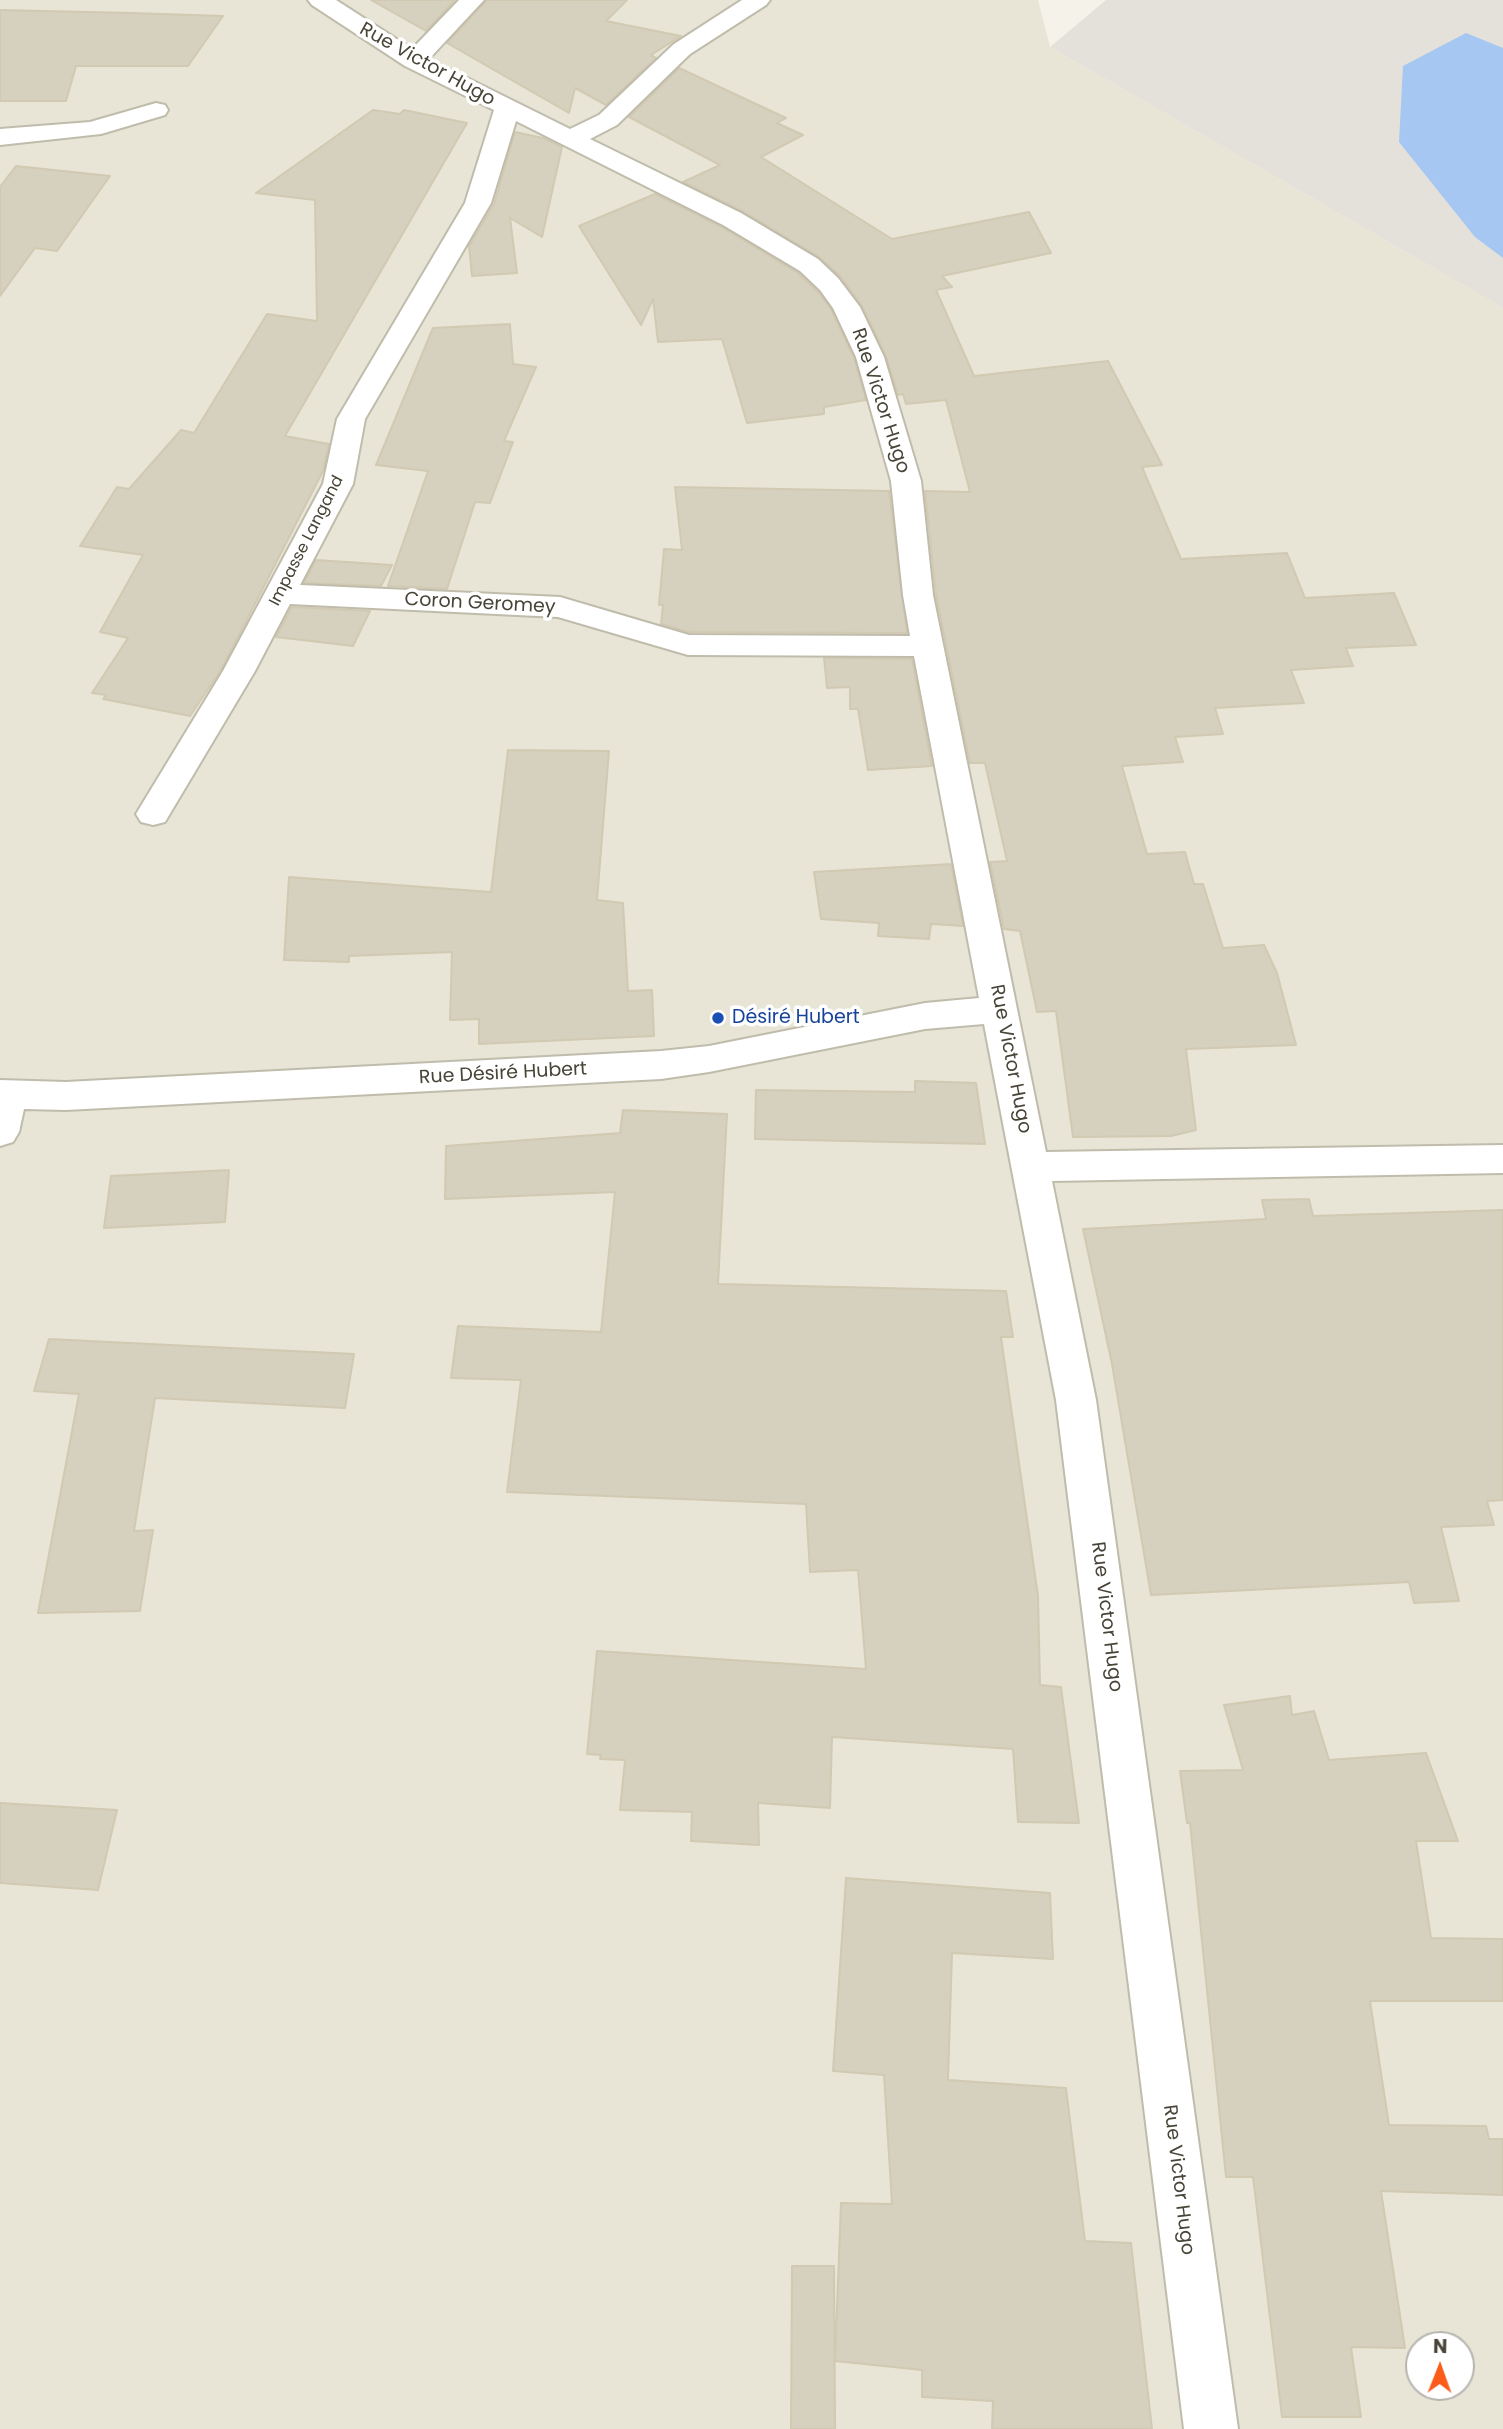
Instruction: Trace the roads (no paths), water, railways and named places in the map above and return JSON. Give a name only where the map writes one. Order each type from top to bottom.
[{"type":"street","name":"Rue Victor Hugo","points":[[320,0],[414,61],[754,231],[809,265],[839,296],[867,349],[903,466],[915,573],[928,646],[1001,1009],[1085,1461],[1211,2429]]},
{"type":"street","points":[[414,61],[472,0]]},
{"type":"street","points":[[571,138],[608,120],[682,49],[758,0]]},
{"type":"street","name":"Impasse Langand","points":[[153,814],[239,671],[338,484],[351,419],[478,203],[507,108]]},
{"type":"street","points":[[0,137],[92,129],[156,110]]},
{"type":"street","name":"Coron Geromey","points":[[280,594],[560,607],[688,645],[928,646]]},
{"type":"street","name":"Rue Désiré Hubert","points":[[4,1094],[66,1096],[661,1065],[709,1059],[925,1016],[1001,1009]]},
{"type":"street","points":[[0,1132],[4,1094]]},
{"type":"street","points":[[1031,1167],[1503,1159]]},
{"type":"water","points":[[1466,33],[1503,48],[1503,258],[1475,237],[1399,142],[1403,66]]},
{"type":"place","name":"Désiré Hubert","points":[[718,1018]]}]
